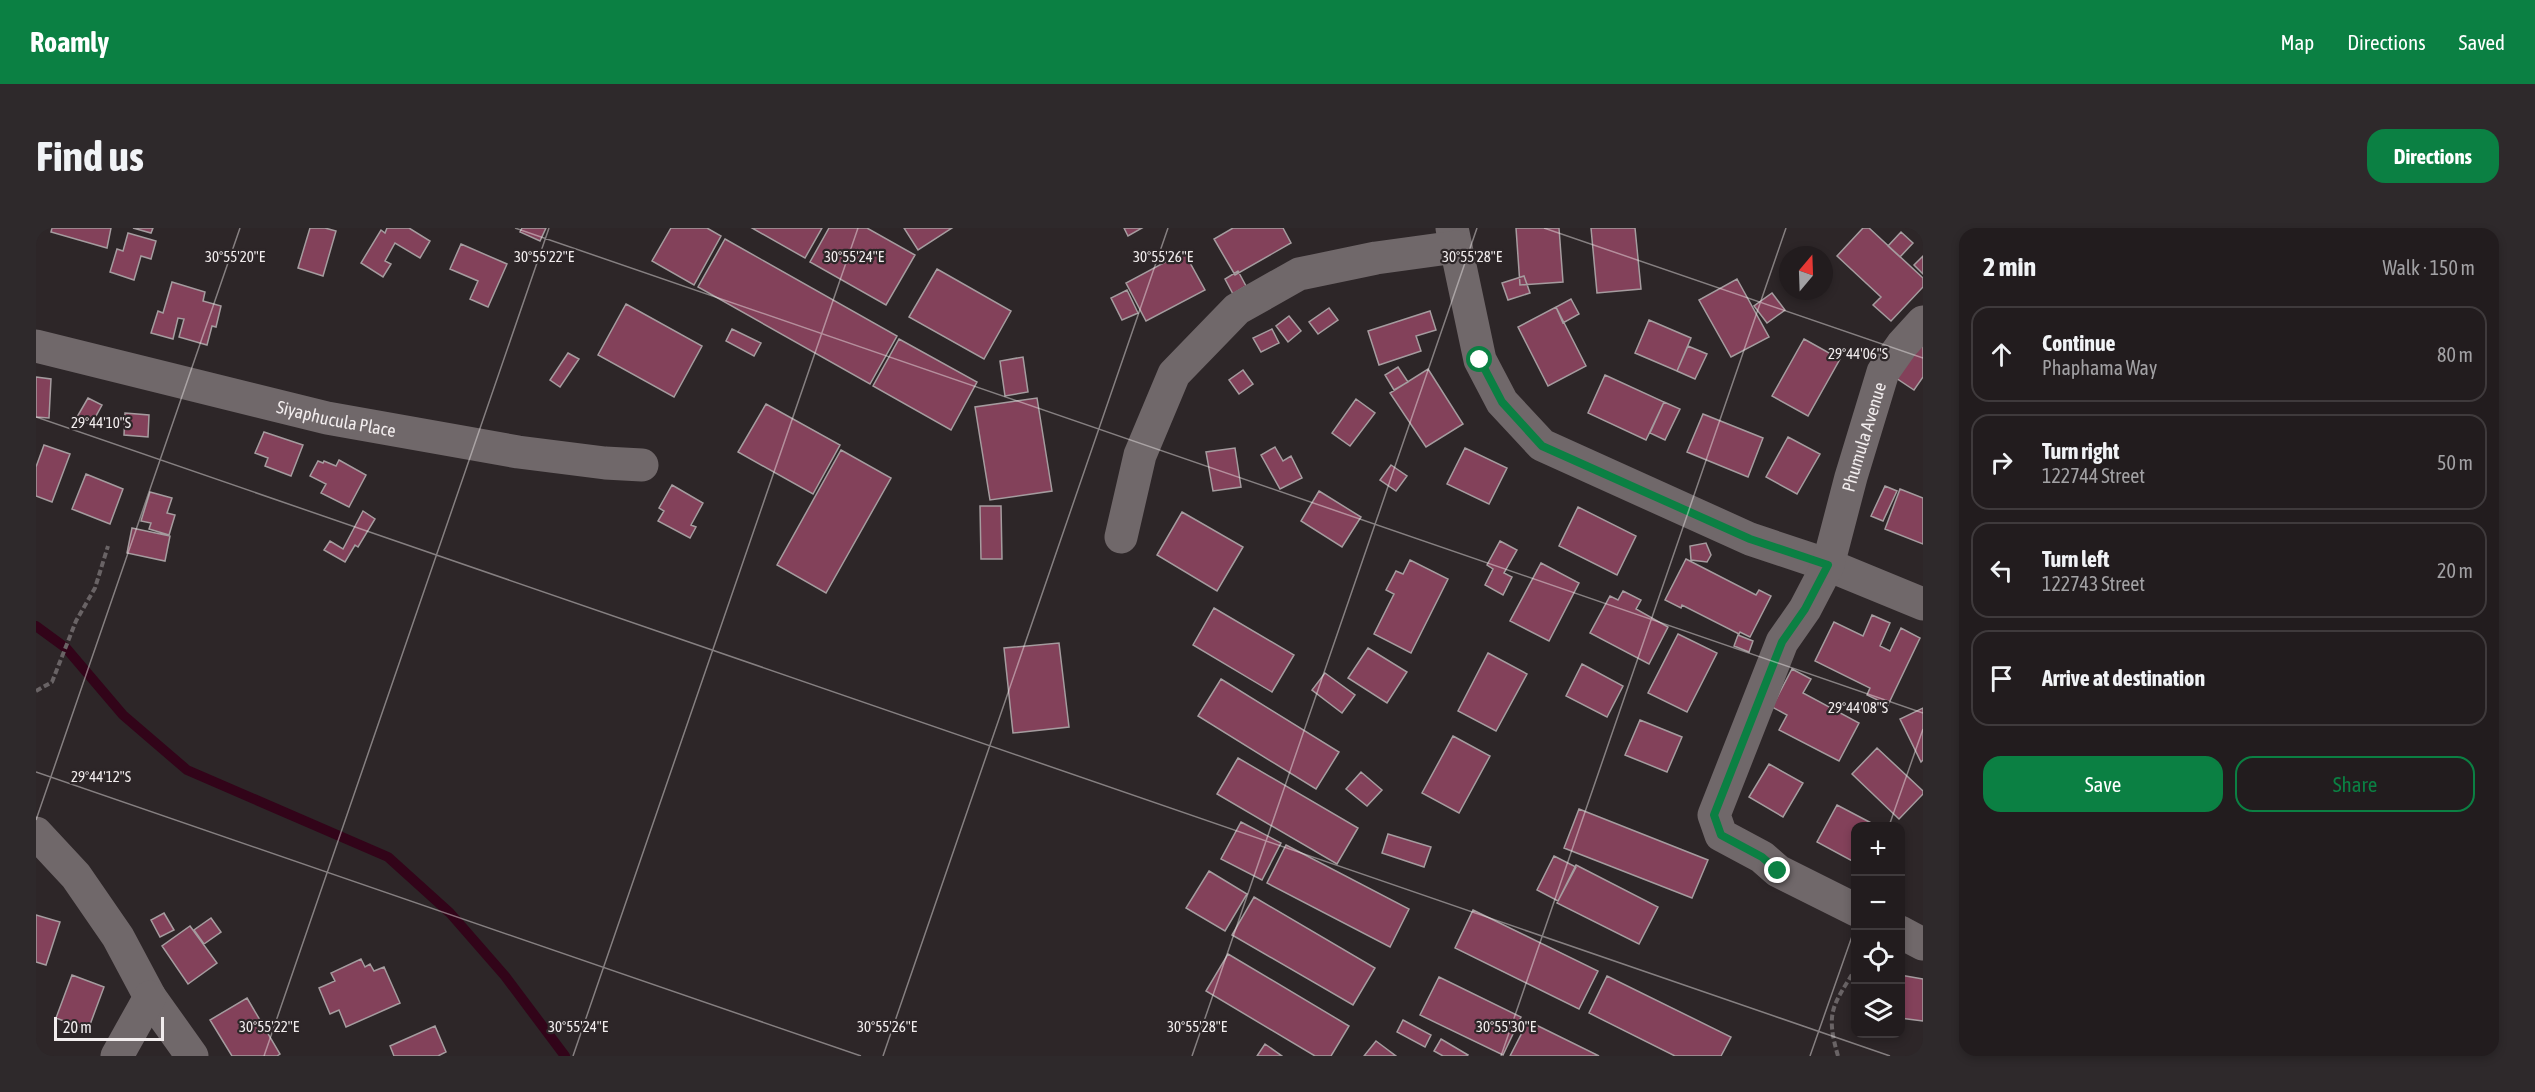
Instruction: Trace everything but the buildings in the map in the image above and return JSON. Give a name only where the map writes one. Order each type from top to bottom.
[{"type":"street","points":[[1121,537],[1140,455],[1174,374],[1237,309],[1299,274],[1376,258],[1454,237],[1480,360],[1502,402],[1542,446],[1750,539],[1828,565],[1923,604]]},
{"type":"street","name":"Phumula Avenue","points":[[1851,908],[1778,871],[1762,857],[1721,835],[1714,815],[1782,642],[1805,609],[1828,565],[1851,477],[1883,372],[1902,345],[1923,322]]},
{"type":"street","name":"Siyaphucula Place","points":[[36,346],[327,418],[518,452],[605,463],[642,465]]},
{"type":"street","points":[[36,833],[76,876],[118,937],[150,997],[192,1056]]},
{"type":"street","points":[[1905,935],[1923,944]]},
{"type":"street","points":[[117,1056],[150,997]]},
{"type":"path","points":[[36,691],[52,682],[76,621],[95,588],[108,546]]},
{"type":"path","points":[[1838,1056],[1830,1029],[1833,1006],[1851,976]]},
{"type":"waterway","points":[[36,626],[66,648],[123,715],[187,770],[388,857],[450,913],[505,976],[565,1056]]},
{"type":"route","points":[[1480,360],[1502,402],[1542,446],[1750,539],[1828,565],[1805,609],[1782,642],[1714,815],[1721,835],[1762,857],[1778,871]]}]
